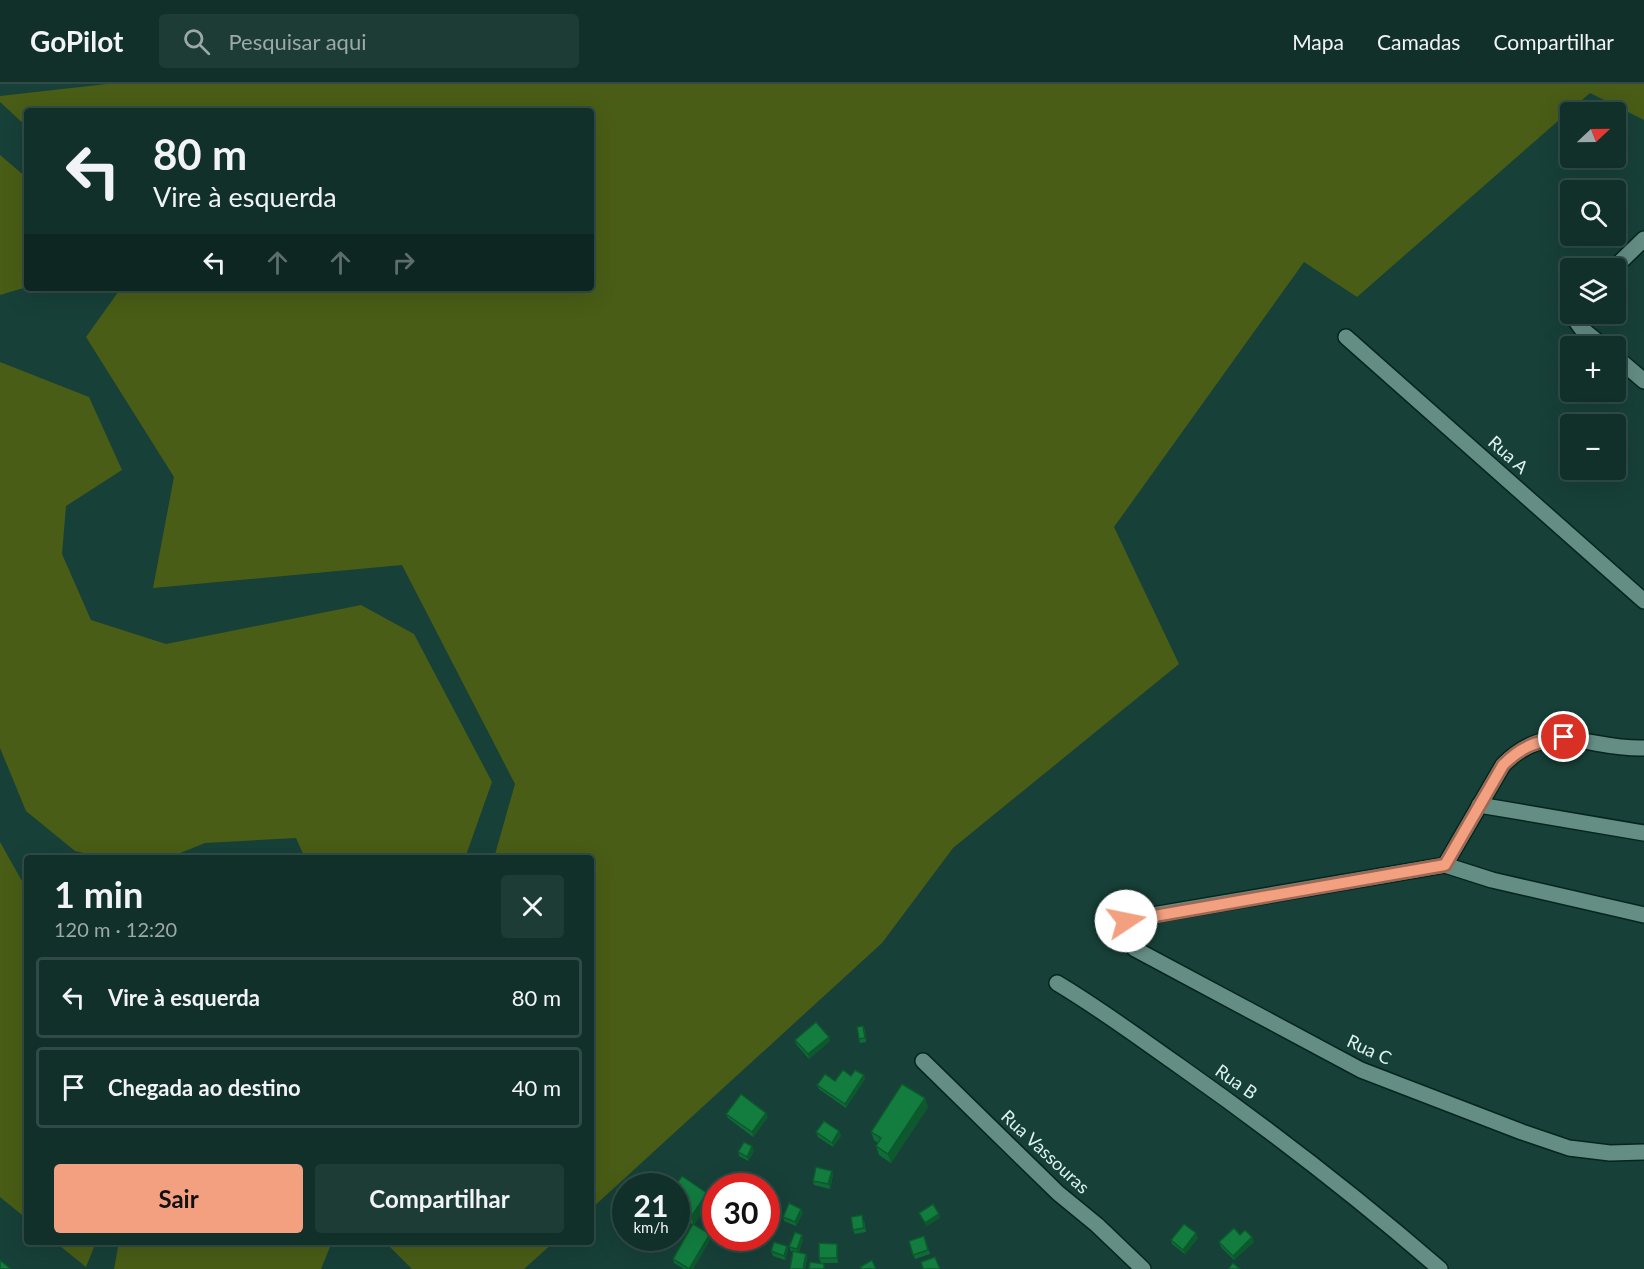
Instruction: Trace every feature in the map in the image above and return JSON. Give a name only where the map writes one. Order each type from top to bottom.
[{"type":"street","points":[[1624,258],[1644,239]]},
{"type":"street","points":[[1578,324],[1591,336]]},
{"type":"street","name":"Rua A","points":[[1346,337],[1644,601]]},
{"type":"street","points":[[1626,366],[1644,381]]},
{"type":"street","points":[[1644,748],[1564,737],[1536,742],[1516,752],[1503,765],[1445,865],[1492,880],[1644,915]]},
{"type":"street","points":[[1479,805],[1644,833]]},
{"type":"street","name":"Rua C","points":[[1445,865],[1135,918],[1126,921],[1123,928],[1127,943],[1135,949],[1361,1070],[1569,1148],[1610,1152],[1644,1152]]},
{"type":"street","name":"Rua B","points":[[1057,983],[1100,1010],[1256,1120],[1386,1222],[1440,1269]]},
{"type":"street","name":"Rua Vassouras","points":[[923,1061],[1051,1186],[1143,1269]]},
{"type":"green space","points":[[107,84],[1644,84],[1644,120],[1626,111],[1626,102],[1608,102],[1590,93],[1580,102],[1560,102],[1560,119],[1357,297],[1304,262],[1114,527],[1179,664],[953,848],[882,943],[630,1173],[612,1173],[612,1190],[594,1206],[594,855],[495,855],[515,784],[402,565],[153,588],[174,477],[86,337],[119,291],[594,291],[594,108],[24,108],[24,124],[0,102],[0,96]]},
{"type":"green space","points":[[0,155],[24,175],[24,288],[0,295]]},
{"type":"green space","points":[[0,362],[89,397],[122,470],[66,506],[62,554],[91,620],[166,644],[361,605],[414,634],[492,782],[466,855],[304,855],[296,838],[205,843],[175,855],[92,855],[75,851],[26,811],[0,748]]},
{"type":"green space","points":[[0,842],[24,885],[24,1217],[0,1197]]},
{"type":"green space","points":[[59,1245],[95,1245],[86,1267]]},
{"type":"green space","points":[[118,1245],[331,1245],[321,1269],[114,1269]]},
{"type":"green space","points":[[388,1245],[551,1245],[524,1269],[412,1269]]},
{"type":"building","points":[[816,1022],[829,1037],[808,1054],[795,1040]]},
{"type":"building","points":[[863,1026],[865,1038],[859,1039],[857,1027]]},
{"type":"building","points":[[843,1070],[851,1076],[855,1070],[864,1075],[845,1104],[817,1085],[825,1074],[835,1081]]},
{"type":"building","points":[[902,1084],[925,1098],[888,1154],[876,1146],[881,1138],[871,1132]]},
{"type":"building","points":[[741,1094],[766,1113],[752,1132],[726,1114]]},
{"type":"building","points":[[824,1121],[839,1131],[832,1143],[816,1132]]},
{"type":"building","points":[[744,1142],[752,1146],[747,1157],[738,1152]]},
{"type":"building","points":[[816,1167],[832,1171],[828,1184],[813,1181]]},
{"type":"building","points":[[690,1181],[702,1190],[702,1200],[691,1217]]},
{"type":"building","points":[[789,1203],[801,1209],[795,1222],[783,1217]]},
{"type":"building","points":[[933,1204],[939,1214],[925,1223],[919,1213]]},
{"type":"building","points":[[862,1215],[864,1228],[853,1230],[851,1217]]},
{"type":"building","points":[[693,1224],[702,1229],[702,1247],[689,1269],[673,1259],[678,1251],[690,1251],[690,1229]]},
{"type":"building","points":[[1184,1224],[1196,1233],[1183,1250],[1171,1240]]},
{"type":"building","points":[[1234,1228],[1240,1235],[1245,1230],[1252,1237],[1233,1256],[1219,1242]]},
{"type":"building","points":[[795,1232],[802,1235],[797,1249],[789,1247]]},
{"type":"building","points":[[924,1236],[928,1250],[913,1255],[909,1241]]},
{"type":"building","points":[[819,1243],[837,1244],[837,1258],[819,1258]]},
{"type":"building","points":[[780,1244],[787,1246],[784,1256],[771,1251],[780,1251]]},
{"type":"building","points":[[793,1251],[806,1254],[803,1269],[790,1269]]},
{"type":"building","points":[[935,1257],[940,1269],[923,1269],[921,1262]]},
{"type":"building","points":[[0,1260],[11,1269],[0,1269]]},
{"type":"building","points":[[872,1260],[876,1269],[860,1267]]},
{"type":"building","points":[[810,1262],[824,1264],[824,1269],[809,1269]]},
{"type":"building","points":[[1233,1263],[1240,1269],[1228,1269]]},
{"type":"route","points":[[1126,921],[1445,865],[1503,765],[1516,752],[1536,742],[1564,737]]}]
